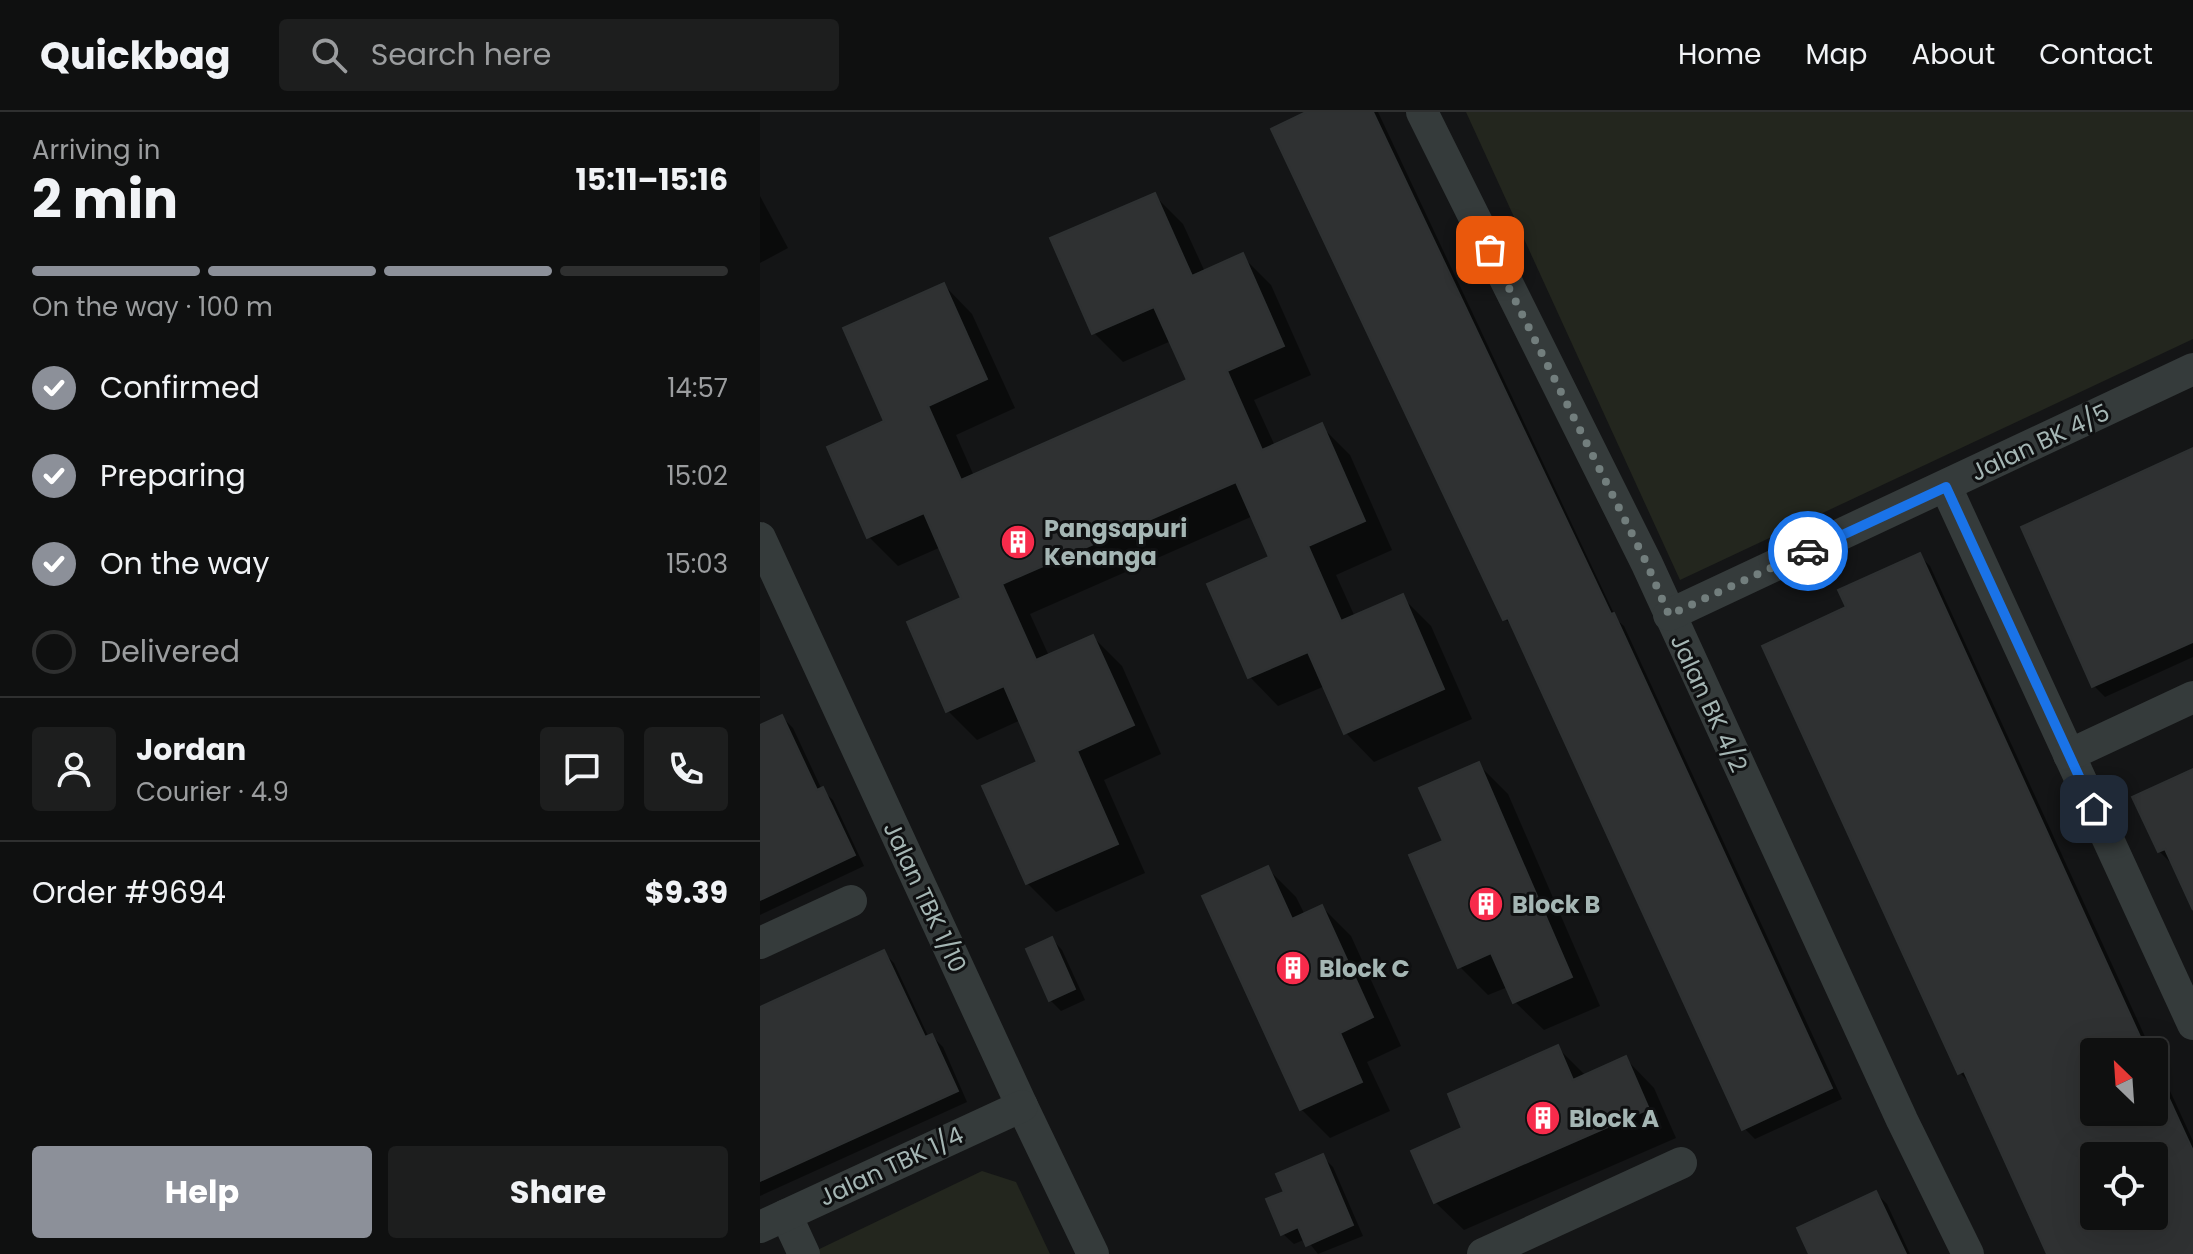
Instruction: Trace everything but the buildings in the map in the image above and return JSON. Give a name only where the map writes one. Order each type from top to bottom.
[{"type":"street","name":"Jalan BK 4/2","points":[[1422,112],[1647,564],[1896,1106],[1968,1254]]},
{"type":"street","name":"Jalan BK 4/5","points":[[1669,615],[2193,369]]},
{"type":"street","points":[[1946,487],[2192,1020]]},
{"type":"street","name":"Jalan TBK 1/10","points":[[760,538],[1093,1254]]},
{"type":"street","points":[[2069,755],[2193,697]]},
{"type":"street","points":[[760,943],[851,901]]},
{"type":"street","name":"Jalan TBK 1/4","points":[[773,1221],[1022,1106]]},
{"type":"street","points":[[1483,1254],[1517,1247],[1681,1163]]},
{"type":"street","points":[[773,1221],[804,1254]]},
{"type":"shaded area","points":[[1466,112],[2193,112],[2193,339],[1680,580]]},
{"type":"shaded area","points":[[982,1171],[1016,1182],[1050,1254],[809,1254]]},
{"type":"way so far","points":[[1490,250],[1647,564],[1669,615],[1808,551]]},
{"type":"place","name":"Pangsapuri Kenanga","points":[[1018,542]]},
{"type":"place","name":"Block B","points":[[1486,904]]},
{"type":"place","name":"Block C","points":[[1293,968]]},
{"type":"place","name":"Block A","points":[[1543,1118]]},
{"type":"route","points":[[1808,551],[1946,487],[2094,809]]}]
